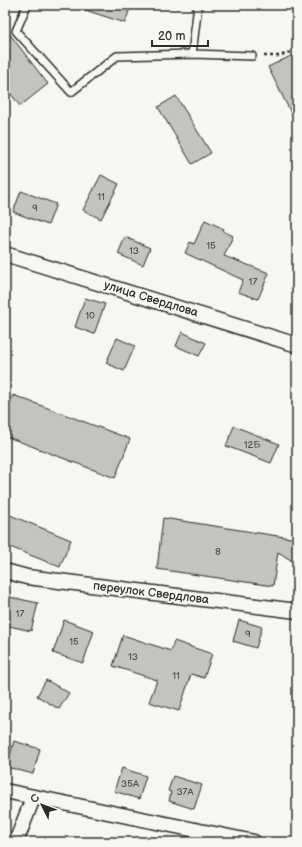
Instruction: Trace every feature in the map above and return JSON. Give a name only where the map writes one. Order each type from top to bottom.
[{"type":"street","name":"улица Свердлова","points":[[5,254],[297,345]]},
{"type":"street","name":"переулок Свердлова","points":[[5,571],[27,577],[297,611]]},
{"type":"street","points":[[5,791],[33,798],[254,842]]},
{"type":"street","points":[[16,842],[33,798]]},
{"type":"lane","points":[[27,5],[16,31],[71,92],[117,56],[192,54],[252,56]]},
{"type":"lane","points":[[192,54],[198,5]]},
{"type":"path","points":[[252,56],[280,56],[297,49]]},
{"type":"building","points":[[80,5],[131,5],[125,23],[79,8]]},
{"type":"building","points":[[5,28],[48,84],[20,106],[5,86]]},
{"type":"building","points":[[297,53],[297,125],[268,67]]},
{"type":"building","points":[[176,96],[211,153],[192,164],[158,107]]},
{"type":"building","points":[[101,175],[119,184],[101,219],[83,210]]},
{"type":"building","points":[[21,191],[56,204],[48,225],[13,212]]},
{"type":"building","points":[[205,220],[224,229],[223,231],[233,236],[224,256],[269,273],[258,299],[238,292],[243,280],[185,253],[190,242],[194,244]]},
{"type":"building","points":[[125,237],[150,248],[143,265],[118,254]]},
{"type":"building","points":[[85,298],[105,304],[94,334],[75,327]]},
{"type":"building","points":[[182,332],[206,343],[199,356],[176,346]]},
{"type":"building","points":[[117,338],[135,346],[124,371],[106,363]]},
{"type":"building","points":[[13,395],[130,439],[115,478],[5,436],[5,407],[8,409]]},
{"type":"building","points":[[234,426],[279,444],[271,463],[226,446]]},
{"type":"building","points":[[5,513],[71,540],[60,567],[5,545]]},
{"type":"building","points":[[163,518],[297,539],[297,564],[278,552],[273,586],[157,569]]},
{"type":"building","points":[[5,596],[38,603],[31,631],[5,625]]},
{"type":"building","points":[[64,620],[94,631],[83,663],[53,653]]},
{"type":"building","points":[[239,620],[262,627],[256,648],[233,641]]},
{"type":"building","points":[[123,635],[171,651],[174,641],[212,654],[204,678],[191,674],[179,711],[149,702],[157,680],[113,666]]},
{"type":"building","points":[[46,680],[69,693],[59,709],[37,696]]},
{"type":"building","points":[[14,741],[40,749],[33,774],[7,767]]},
{"type":"building","points":[[122,768],[146,776],[139,799],[114,791]]},
{"type":"building","points":[[173,776],[202,785],[194,809],[169,801],[171,792],[168,791]]}]
